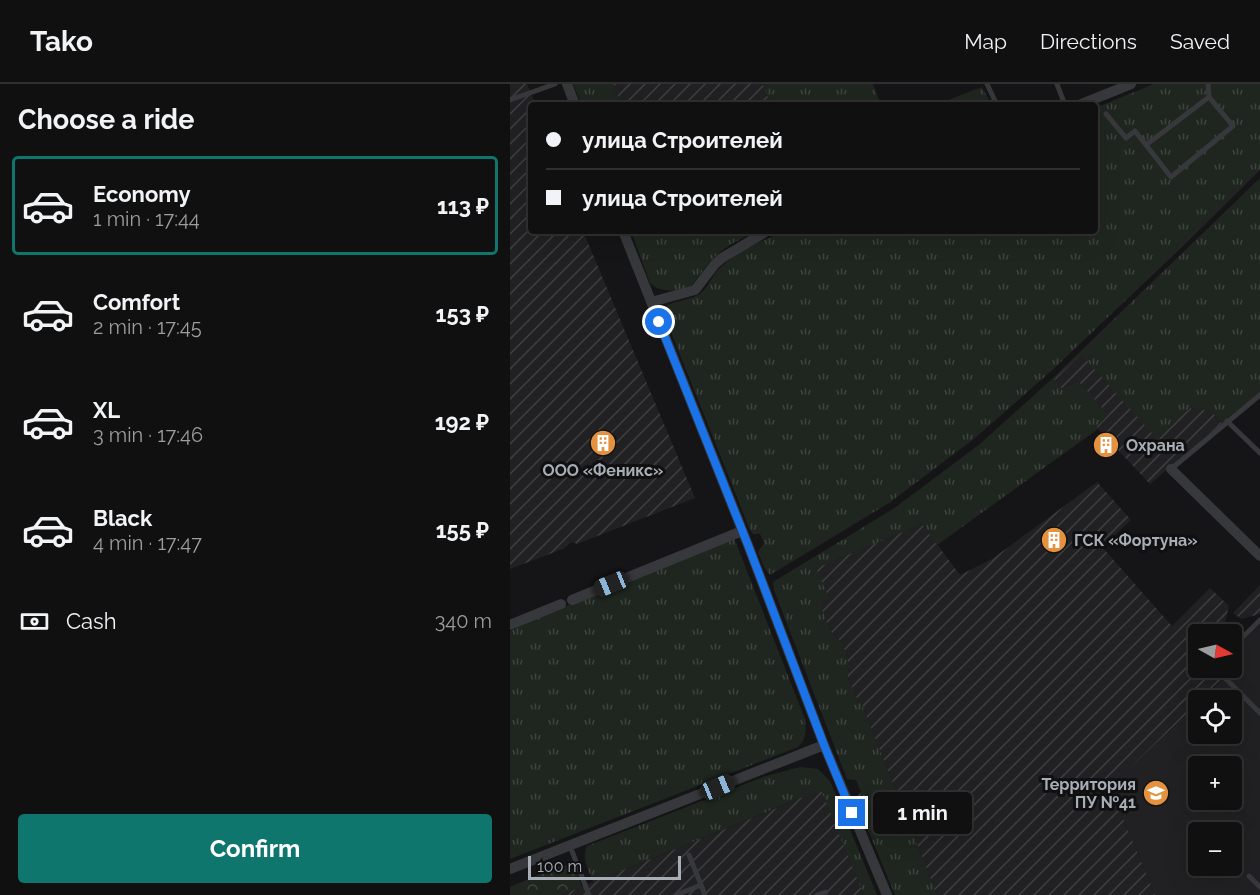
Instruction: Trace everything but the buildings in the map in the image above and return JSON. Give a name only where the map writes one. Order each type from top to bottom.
[{"type":"street","points":[[567,84],[574,102]]},
{"type":"street","points":[[1086,102],[1131,84]]},
{"type":"street","points":[[624,234],[824,745],[887,895]]},
{"type":"street","points":[[651,302],[695,290],[722,258],[762,234]]},
{"type":"street","points":[[1171,469],[1260,556]]},
{"type":"street","points":[[511,622],[567,602],[742,531]]},
{"type":"street","points":[[510,869],[824,745]]},
{"type":"lane","points":[[510,100],[555,84]]},
{"type":"lane","points":[[987,84],[996,102]]},
{"type":"lane","points":[[1057,84],[1064,102]]},
{"type":"lane","points":[[1106,114],[1126,138],[1135,131],[1171,177],[1233,126],[1209,97],[1208,84]]},
{"type":"lane","points":[[1146,145],[1209,97]]},
{"type":"lane","points":[[1171,469],[1260,395]]},
{"type":"lane","points":[[1227,421],[1260,453]]},
{"type":"lane","points":[[1242,638],[1260,620]]},
{"type":"lane","points":[[1225,678],[1260,713]]},
{"type":"lane","points":[[570,845],[589,895]]},
{"type":"lane","points":[[689,855],[705,895]]},
{"type":"lane","points":[[1249,876],[1260,887]]},
{"type":"lane","points":[[676,895],[701,885]]},
{"type":"lane","points":[[817,895],[826,892]]},
{"type":"shaded area","name":"ООО «Феникс»","points":[[510,84],[527,84],[535,102],[528,102],[528,234],[584,234],[695,498],[577,544],[572,542],[563,549],[510,569]]},
{"type":"shaded area","points":[[613,84],[763,84],[770,102],[620,102]]},
{"type":"shaded area","points":[[1082,353],[1157,438],[1190,408],[1211,411],[1222,423],[1150,484],[1096,427],[1108,415],[1078,381],[1063,391],[1054,379]]},
{"type":"shaded area","points":[[1097,482],[1131,520],[1102,547],[1172,626],[1210,588],[1229,606],[1225,624],[1188,624],[1188,678],[1223,679],[1210,690],[1188,690],[1188,713],[1110,787],[1155,895],[937,895],[862,705],[848,678],[848,659],[842,643],[830,631],[819,603],[816,568],[922,524],[960,575],[992,559]]},
{"type":"shaded area","points":[[1260,585],[1260,614],[1241,619],[1233,613]]},
{"type":"shaded area","name":"Территория ПУ №41","points":[[1260,624],[1260,895],[1155,895],[1110,787],[1188,713],[1188,744],[1242,744],[1242,690],[1211,690],[1223,679],[1242,678],[1242,642]]},
{"type":"shaded area","points":[[821,789],[864,895],[561,895],[782,806]]},
{"type":"green space","points":[[573,84],[613,84],[620,102],[581,102]]},
{"type":"green space","points":[[763,84],[873,84],[880,102],[770,102]]},
{"type":"green space","points":[[1154,84],[1260,84],[1260,170],[1049,373],[975,438],[889,503],[770,575],[758,552],[764,543],[760,534],[753,534],[750,530],[663,312],[664,307],[700,294],[717,271],[727,262],[743,251],[779,234],[1098,234],[1098,107]]},
{"type":"green space","points":[[982,87],[990,102],[943,102]]},
{"type":"green space","points":[[1260,178],[1260,392],[1222,423],[1211,411],[1190,408],[1157,439],[1081,354],[1054,379],[1063,390],[1078,381],[1108,415],[1096,427],[1098,429],[937,545],[922,524],[816,568],[829,598],[820,603],[830,631],[842,643],[848,659],[848,678],[862,705],[937,895],[895,895],[855,798],[861,792],[856,780],[847,779],[774,590],[773,582],[893,509],[980,444],[1054,377]]},
{"type":"green space","points":[[632,234],[750,234],[725,248],[710,261],[691,286],[669,290],[659,289],[650,283]]},
{"type":"green space","points":[[734,538],[805,719],[805,734],[801,744],[510,859],[510,631],[534,619]]},
{"type":"green space","points":[[800,767],[818,769],[830,781],[877,895],[864,895],[821,790],[593,882],[585,860],[587,846],[766,776]]},
{"type":"green space","points":[[562,865],[573,869],[582,887],[561,895],[510,895],[510,887]]},
{"type":"place","name":"ООО «Феникс»","points":[[603,443]]},
{"type":"place","name":"Охрана","points":[[1106,445]]},
{"type":"place","name":"ГСК «Фортуна»","points":[[1054,540]]},
{"type":"place","name":"Территория ПУ №41","points":[[1156,793]]},
{"type":"route","points":[[659,322],[852,813]]}]
